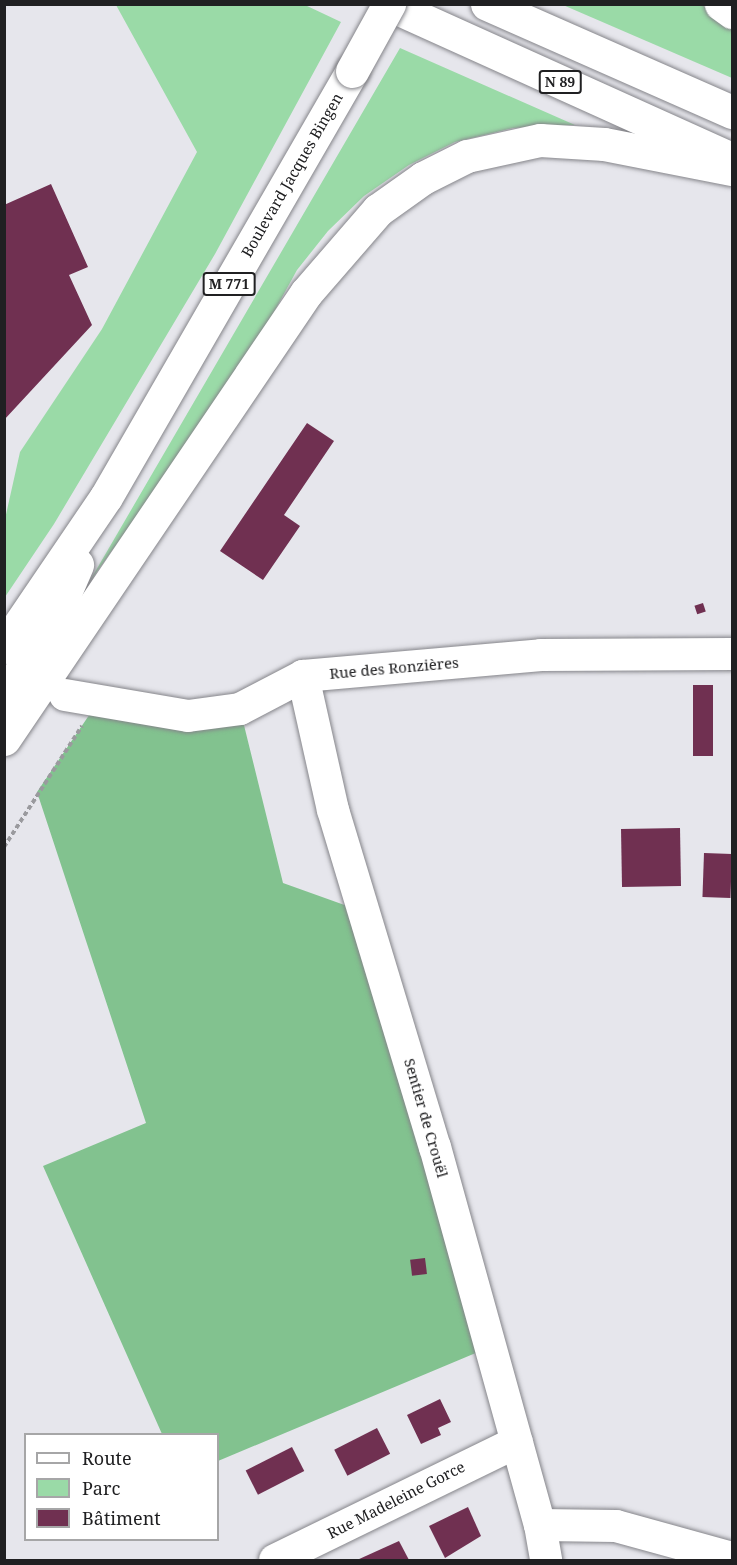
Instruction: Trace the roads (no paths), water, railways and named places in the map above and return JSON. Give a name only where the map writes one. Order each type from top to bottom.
[{"type":"highway","name":"Boulevard Jacques Bingen","points":[[4,647],[105,497],[352,71],[388,4]]},
{"type":"highway","name":"N 89","points":[[388,4],[732,159]]},
{"type":"highway","name":"N 89","points":[[487,4],[732,112]]},
{"type":"highway","points":[[721,4],[732,12]]},
{"type":"highway","points":[[4,740],[306,292],[378,210],[423,178],[467,156],[540,140],[603,144],[732,169]]},
{"type":"highway","name":"Boulevard Jacques Bingen","points":[[4,698],[55,616],[105,497]]},
{"type":"street","name":"Rue des Ronzières","points":[[65,695],[188,716],[240,709],[303,676],[541,655],[732,654]]},
{"type":"street","name":"Sentier de Crouël","points":[[303,676],[333,810],[435,1147],[540,1525],[546,1560]]},
{"type":"street","name":"Rue Madeleine Gorce","points":[[275,1560],[517,1442]]},
{"type":"street","points":[[540,1525],[616,1526],[732,1558]]}]
